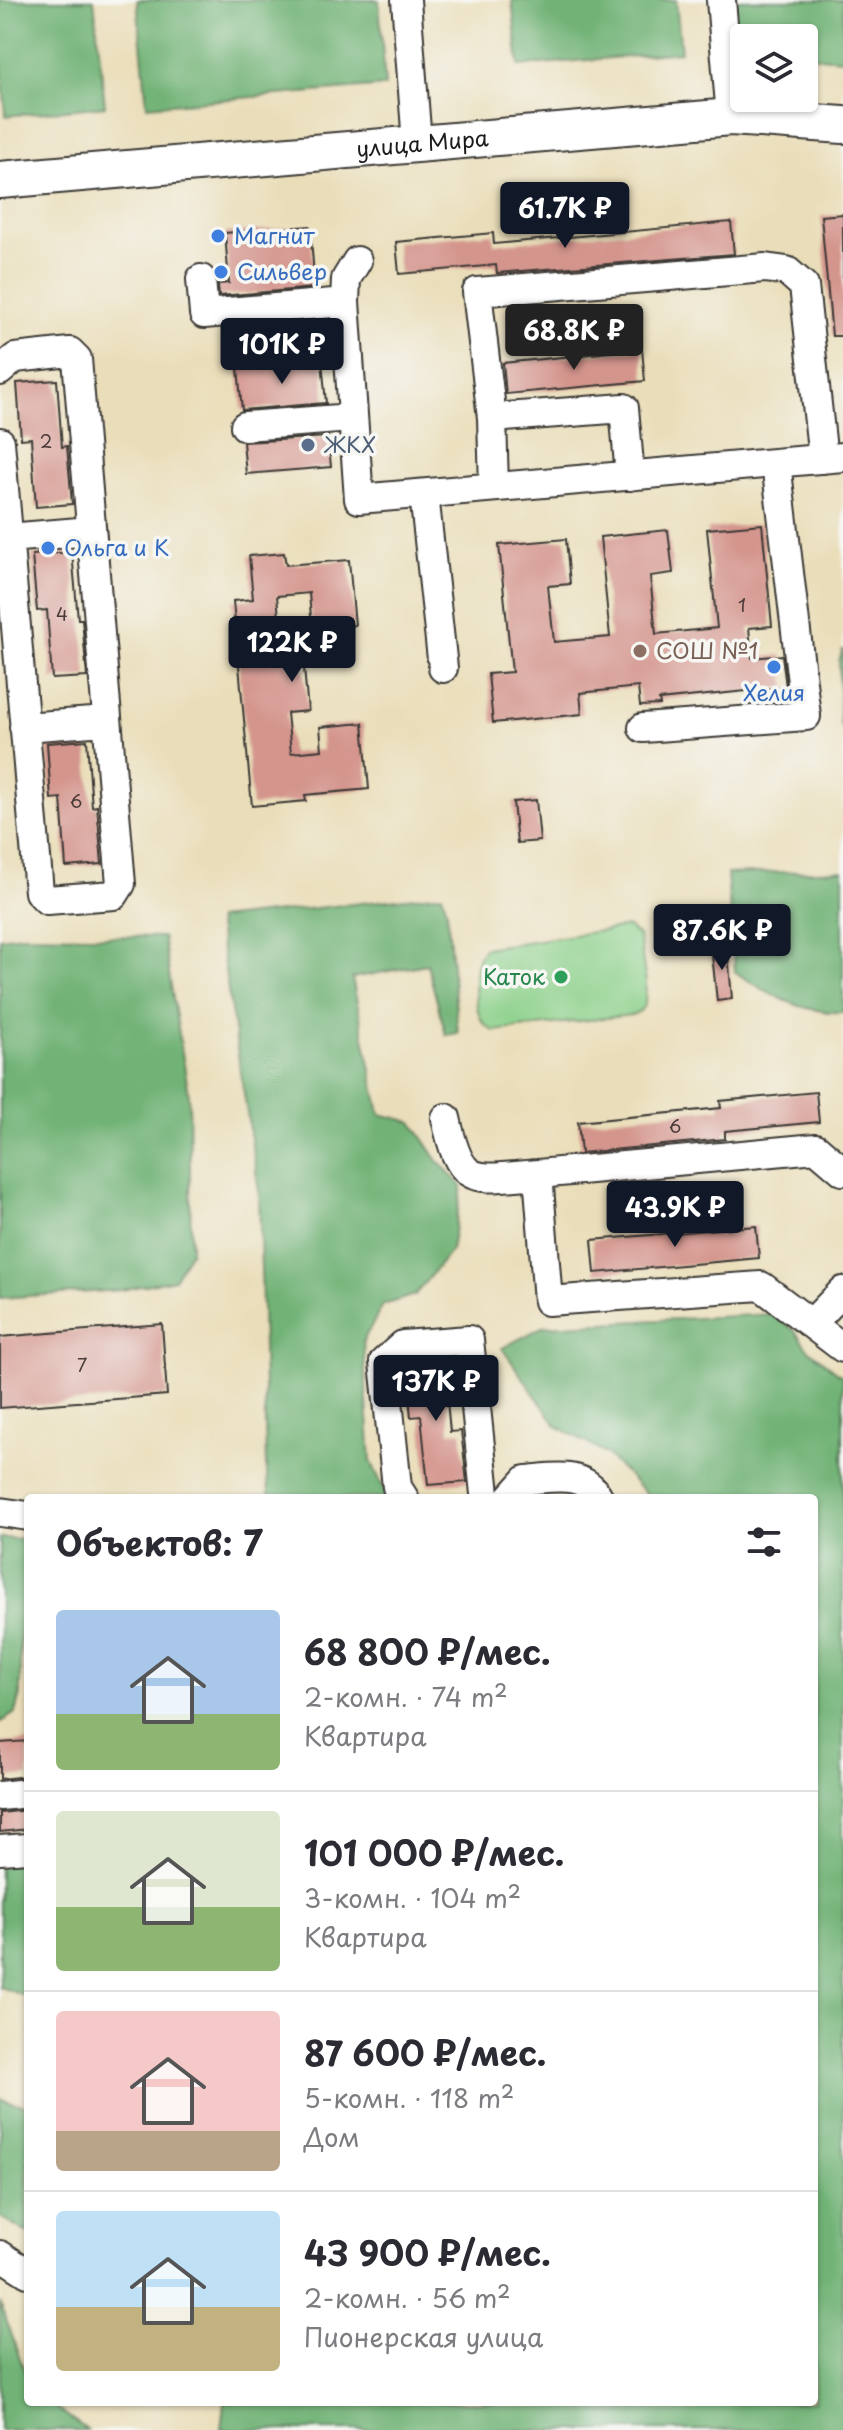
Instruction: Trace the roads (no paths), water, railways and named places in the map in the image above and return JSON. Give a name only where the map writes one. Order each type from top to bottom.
[{"type":"main road","name":"улица Мира","points":[[0,180],[731,117],[843,125]]},
{"type":"street","points":[[406,0],[417,143]]},
{"type":"street","points":[[721,0],[731,117]]},
{"type":"street","points":[[357,261],[346,279],[345,302],[359,499],[833,458],[804,286],[787,271],[765,268],[477,292],[492,418],[494,487]]},
{"type":"street","points":[[201,279],[204,314],[345,302]]},
{"type":"street","points":[[0,371],[15,358],[70,352],[77,359],[121,884],[114,895],[47,900],[39,892],[24,727],[9,659],[8,538],[0,442]]},
{"type":"street","points":[[492,418],[624,408],[630,476]]},
{"type":"street","points":[[245,426],[352,418]]},
{"type":"street","points":[[643,728],[806,716],[798,628],[776,463]]},
{"type":"street","points":[[424,494],[443,668]]},
{"type":"street","points":[[8,538],[91,531]]},
{"type":"street","points":[[24,727],[106,721]]},
{"type":"street","points":[[446,1118],[457,1160],[473,1176],[486,1178],[816,1148],[843,1171]]},
{"type":"street","points":[[538,1174],[548,1301],[761,1286],[843,1348]]},
{"type":"street","points":[[812,1323],[843,1291]]},
{"type":"street","points":[[401,1494],[397,1487],[384,1362],[403,1345],[469,1340],[495,1494]]},
{"type":"street","points":[[500,1494],[526,1480],[572,1476],[594,1488],[597,1494]]},
{"type":"street","points":[[0,1512],[24,1515]]},
{"type":"street","points":[[0,1796],[24,1793]]},
{"type":"street","points":[[0,1850],[24,1848]]},
{"type":"street","points":[[0,2255],[24,2270]]},
{"type":"place","name":"Магнит","points":[[218,236]]},
{"type":"place","name":"Сильвер","points":[[221,272]]},
{"type":"place","name":"ЖКХ","points":[[308,445]]},
{"type":"place","name":"Ольга и К","points":[[48,548]]},
{"type":"place","name":"СОШ №1","points":[[640,651]]},
{"type":"place","name":"Хелия","points":[[774,667]]},
{"type":"place","name":"Каток","points":[[561,977]]}]
